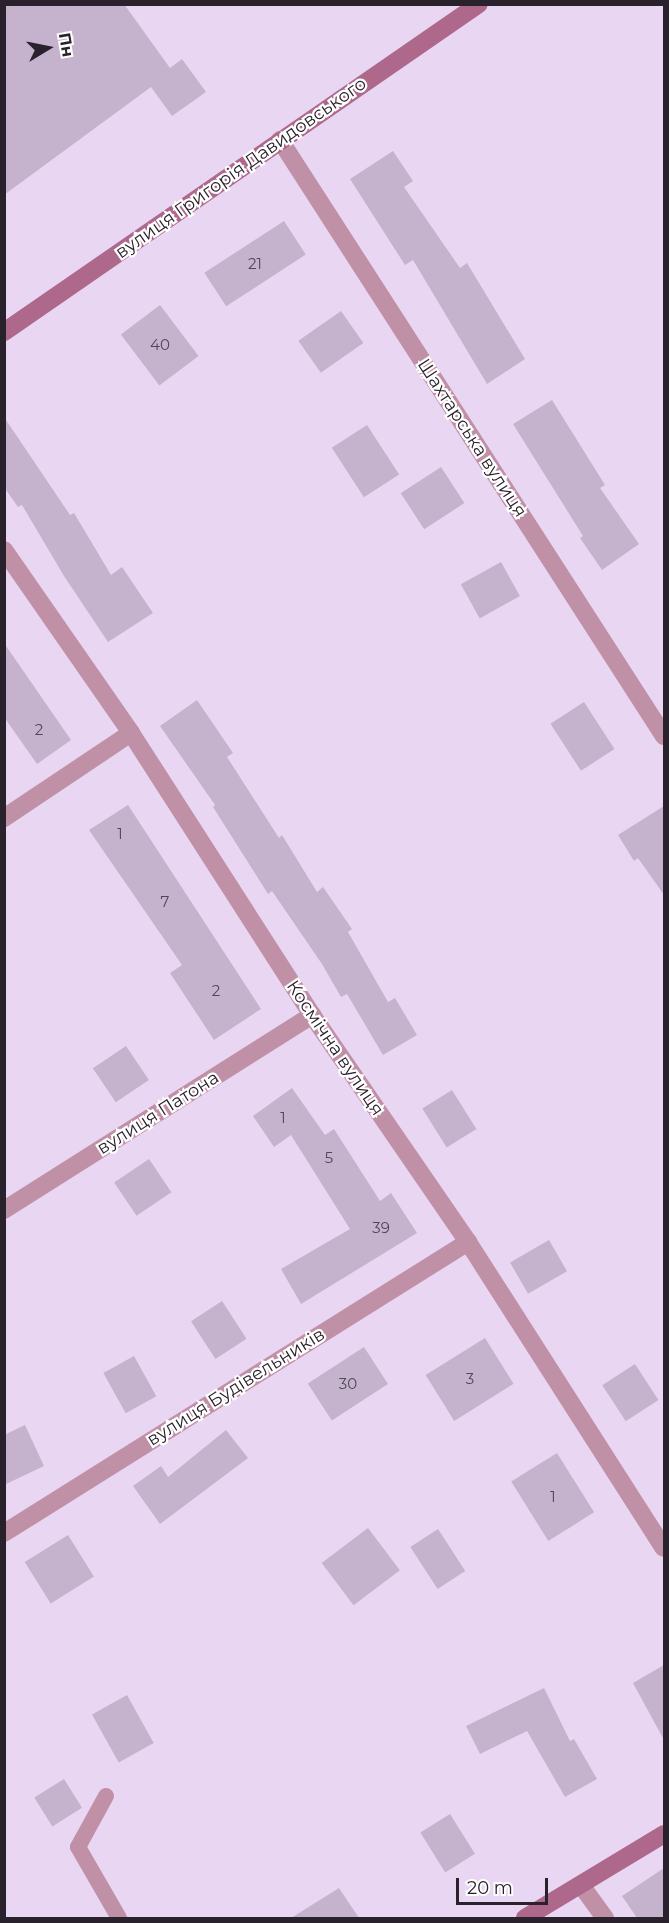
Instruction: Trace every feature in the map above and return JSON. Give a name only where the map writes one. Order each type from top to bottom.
[{"type":"street","name":"вулиця Григорія Давидовського","points":[[4,332],[479,4]]},
{"type":"street","name":"Шахтарська вулиця","points":[[279,140],[664,736]]},
{"type":"street","name":"Космічна вулиця","points":[[4,550],[131,733],[312,1015],[468,1242],[664,1548]]},
{"type":"street","points":[[4,818],[131,733]]},
{"type":"street","name":"вулиця Патона","points":[[4,1210],[312,1015]]},
{"type":"street","name":"вулиця Будівельників","points":[[4,1533],[468,1242]]},
{"type":"street","points":[[525,1918],[664,1834]]},
{"type":"street","points":[[581,1885],[605,1918]]},
{"type":"lane","points":[[106,1796],[78,1847],[119,1918]]},
{"type":"building","points":[[4,4],[124,4],[170,68],[182,59],[206,92],[172,116],[151,87],[4,195]]},
{"type":"building","points":[[393,151],[413,181],[404,187],[460,268],[467,263],[525,359],[487,384],[413,260],[405,265],[350,179]]},
{"type":"building","points":[[284,221],[306,255],[226,306],[204,273]]},
{"type":"building","points":[[160,305],[199,356],[159,386],[121,334]]},
{"type":"building","points":[[341,311],[363,343],[321,373],[298,341]]},
{"type":"building","points":[[552,400],[605,485],[600,488],[639,544],[602,570],[580,538],[583,536],[513,424]]},
{"type":"building","points":[[4,417],[70,515],[74,513],[111,575],[122,567],[153,613],[108,642],[64,576],[22,505],[18,507],[4,487]]},
{"type":"building","points":[[367,425],[399,474],[364,497],[332,448]]},
{"type":"building","points":[[441,467],[464,503],[424,529],[401,493]]},
{"type":"building","points":[[501,562],[520,596],[480,618],[461,584]]},
{"type":"building","points":[[4,643],[71,740],[37,764],[4,717]]},
{"type":"building","points":[[197,700],[233,753],[227,757],[279,838],[282,835],[317,892],[323,887],[352,929],[348,932],[388,1002],[395,998],[417,1035],[383,1055],[347,994],[341,997],[322,964],[272,891],[268,894],[213,807],[215,805],[160,726]]},
{"type":"building","points":[[584,702],[614,749],[581,771],[550,724]]},
{"type":"building","points":[[128,805],[261,1009],[214,1040],[170,973],[182,965],[89,830]]},
{"type":"building","points":[[664,806],[664,895],[638,858],[634,861],[618,835]]},
{"type":"building","points":[[126,1046],[149,1080],[116,1102],[93,1068]]},
{"type":"building","points":[[292,1088],[325,1135],[334,1129],[380,1201],[391,1193],[417,1233],[301,1304],[281,1269],[350,1229],[291,1135],[274,1147],[253,1116]]},
{"type":"building","points":[[452,1090],[476,1129],[447,1148],[422,1109]]},
{"type":"building","points":[[149,1159],[171,1192],[137,1216],[114,1182]]},
{"type":"building","points":[[549,1240],[567,1271],[528,1294],[510,1262]]},
{"type":"building","points":[[222,1301],[247,1339],[215,1359],[191,1321]]},
{"type":"building","points":[[485,1338],[514,1384],[454,1421],[426,1375]]},
{"type":"building","points":[[364,1347],[388,1384],[332,1420],[308,1383]]},
{"type":"building","points":[[134,1356],[156,1396],[126,1413],[103,1373]]},
{"type":"building","points":[[635,1364],[658,1400],[626,1421],[602,1385]]},
{"type":"building","points":[[25,1425],[44,1466],[4,1485],[4,1435]]},
{"type":"building","points":[[226,1430],[248,1458],[160,1524],[133,1486],[161,1466],[168,1477]]},
{"type":"building","points":[[557,1453],[594,1512],[548,1541],[511,1482]]},
{"type":"building","points":[[368,1528],[400,1570],[354,1605],[322,1563]]},
{"type":"building","points":[[438,1529],[465,1571],[438,1589],[410,1547]]},
{"type":"building","points":[[68,1535],[94,1577],[51,1604],[25,1562]]},
{"type":"building","points":[[664,1665],[664,1740],[633,1683]]},
{"type":"building","points":[[544,1688],[570,1741],[574,1739],[597,1779],[565,1797],[527,1731],[480,1754],[466,1726]]},
{"type":"building","points":[[127,1695],[154,1743],[119,1762],[92,1714]]},
{"type":"building","points":[[64,1779],[82,1808],[52,1826],[34,1798]]},
{"type":"building","points":[[450,1814],[475,1854],[445,1872],[420,1833]]},
{"type":"building","points":[[664,1868],[664,1918],[637,1918],[622,1896]]},
{"type":"building","points":[[339,1888],[359,1918],[291,1918]]}]
